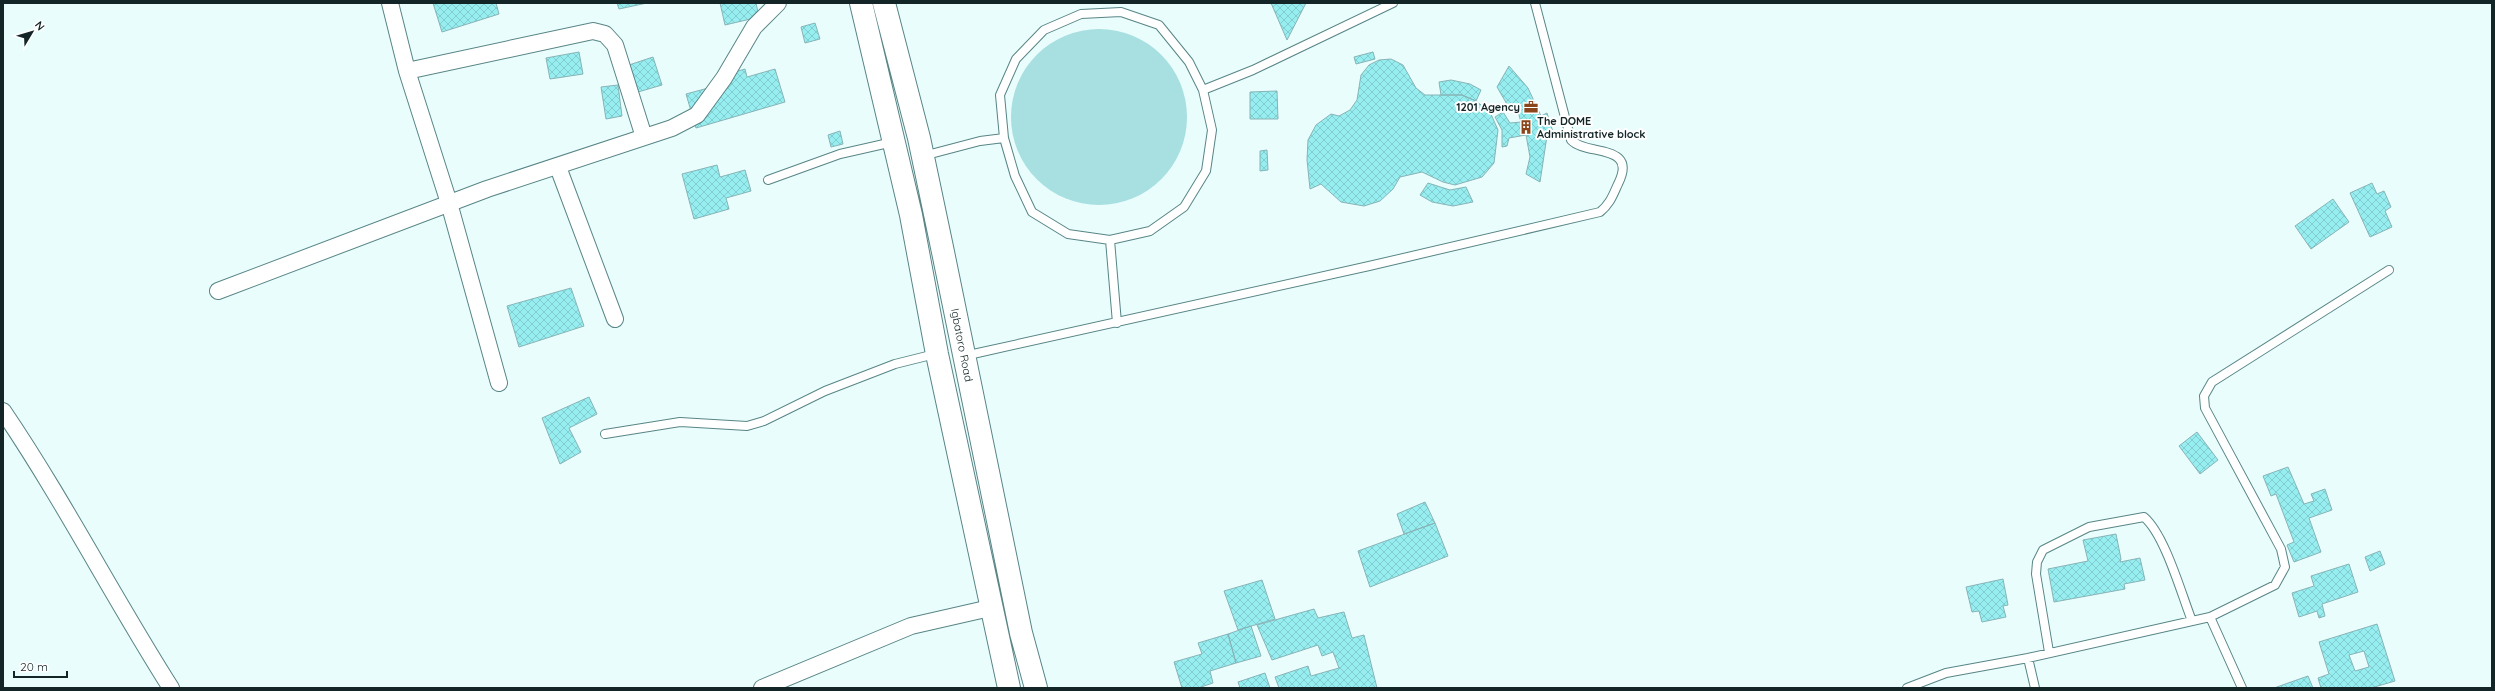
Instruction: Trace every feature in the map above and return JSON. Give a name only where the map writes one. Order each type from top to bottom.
[{"type":"street","points":[[390,3],[407,71],[449,203],[499,383]]},
{"type":"street","points":[[218,292],[487,189],[558,167],[672,128],[697,115],[724,78],[754,27],[778,3]]},
{"type":"street","points":[[861,3],[911,215],[937,354],[990,608],[1009,688]]},
{"type":"street","name":"Igbatoro Road","points":[[884,3],[922,156],[1020,633],[1036,688]]},
{"type":"street","points":[[407,71],[593,31],[605,34],[616,46],[644,137]]},
{"type":"street","points":[[558,167],[615,319]]},
{"type":"street","points":[[3,411],[42,469],[128,620],[171,688]]},
{"type":"street","points":[[762,688],[911,626],[990,608]]},
{"type":"lane","points":[[1203,90],[1253,70],[1393,3]]},
{"type":"lane","points":[[964,356],[1117,323],[1600,212],[1608,206],[1623,175],[1622,165],[1616,155],[1599,149],[1579,146],[1571,140],[1535,3]]},
{"type":"lane","points":[[1121,12],[1159,25],[1189,62],[1203,90],[1212,130],[1206,171],[1184,207],[1150,231],[1110,240],[1068,234],[1032,212],[1015,176],[1004,138],[1000,95],[1016,59],[1044,30],[1081,14],[1121,12]]},
{"type":"lane","points":[[922,156],[980,141],[1004,138]]},
{"type":"lane","points":[[768,180],[840,154],[894,142]]},
{"type":"lane","points":[[1110,240],[1117,323]]},
{"type":"lane","points":[[1907,688],[1946,673],[2028,658],[2049,652],[2210,617],[2275,585],[2285,567],[2281,549],[2205,408],[2204,396],[2212,382],[2388,270]]},
{"type":"lane","points":[[605,434],[680,422],[747,426],[764,421],[825,391],[895,364],[937,354]]},
{"type":"lane","points":[[2049,652],[2036,574],[2037,562],[2043,550],[2089,527],[2144,517],[2150,522],[2159,538],[2192,621]]},
{"type":"lane","points":[[2210,617],[2242,688]]},
{"type":"lane","points":[[2028,658],[2036,688]]},
{"type":"shaded area","points":[[1090,29],[1108,29],[1125,32],[1141,39],[1155,49],[1167,61],[1177,75],[1184,91],[1187,117],[1186,134],[1181,151],[1167,173],[1155,185],[1141,195],[1125,202],[1108,205],[1090,205],[1073,202],[1057,195],[1043,185],[1031,173],[1021,159],[1014,143],[1011,126],[1011,108],[1014,91],[1021,75],[1031,61],[1043,49],[1057,39],[1073,32]]},
{"type":"building","points":[[433,3],[496,3],[499,14],[442,32]]},
{"type":"building","points":[[617,3],[647,3],[619,9]]},
{"type":"building","points":[[720,3],[756,3],[759,17],[725,25]]},
{"type":"building","points":[[1271,3],[1306,3],[1287,40]]},
{"type":"building","points":[[815,23],[820,39],[805,43],[801,27]]},
{"type":"building","points":[[579,52],[583,74],[550,79],[546,58]]},
{"type":"building","points":[[1373,52],[1375,59],[1356,64],[1354,57]]},
{"type":"building","points":[[653,57],[662,85],[638,92],[629,65]]},
{"type":"building","points":[[1391,59],[1403,65],[1416,88],[1425,95],[1462,95],[1476,101],[1490,112],[1498,130],[1494,163],[1482,177],[1455,185],[1443,182],[1422,172],[1400,177],[1393,189],[1380,201],[1364,206],[1341,202],[1321,184],[1310,189],[1307,160],[1308,140],[1316,125],[1331,114],[1339,116],[1350,110],[1357,100],[1361,75],[1369,65],[1379,60]]},
{"type":"building","name":"The DOME Administrative block","points":[[1509,66],[1528,88],[1541,116],[1547,113],[1553,132],[1547,136],[1540,182],[1526,174],[1530,157],[1526,135],[1509,138],[1507,146],[1502,147],[1502,130],[1495,117],[1503,112],[1510,123],[1521,122],[1516,105],[1508,106],[1497,87]]},
{"type":"building","points":[[745,69],[747,77],[775,69],[785,102],[696,128],[686,94],[723,84],[721,76]]},
{"type":"building","points":[[1451,80],[1470,84],[1481,90],[1476,101],[1462,95],[1441,95],[1439,82]]},
{"type":"building","points":[[618,85],[622,116],[606,119],[601,87]]},
{"type":"building","points":[[1277,91],[1278,119],[1250,119],[1250,92]]},
{"type":"building","points":[[840,131],[843,144],[831,147],[828,135]]},
{"type":"building","points":[[1267,150],[1268,170],[1260,171],[1260,151]]},
{"type":"building","points":[[717,165],[720,177],[745,170],[751,191],[726,198],[729,209],[694,219],[682,174]]},
{"type":"building","points":[[1428,183],[1450,190],[1466,187],[1473,202],[1453,206],[1432,202],[1420,195]]},
{"type":"building","points":[[2372,183],[2377,194],[2384,191],[2391,207],[2385,211],[2392,227],[2370,237],[2350,193]]},
{"type":"building","points":[[2333,199],[2349,222],[2311,249],[2295,226]]},
{"type":"building","points":[[571,288],[584,326],[519,347],[507,306]]},
{"type":"building","points":[[589,397],[597,414],[569,428],[581,452],[560,464],[542,418]]},
{"type":"building","points":[[2197,432],[2218,460],[2200,474],[2179,446]]},
{"type":"building","points":[[2288,467],[2304,504],[2314,501],[2311,494],[2325,489],[2332,510],[2309,518],[2321,552],[2294,562],[2287,545],[2294,542],[2276,494],[2271,496],[2263,476]]},
{"type":"building","points":[[1425,502],[1435,523],[1404,534],[1397,514]]},
{"type":"building","points":[[1435,523],[1448,556],[1370,587],[1358,551]]},
{"type":"building","points":[[2116,534],[2121,559],[2120,562],[2140,558],[2145,580],[2124,584],[2125,589],[2054,602],[2048,569],[2088,561],[2083,540]]},
{"type":"building","points":[[2380,551],[2385,564],[2370,571],[2365,557]]},
{"type":"building","points":[[2349,564],[2358,592],[2322,604],[2325,616],[2319,618],[2317,611],[2299,617],[2292,593],[2314,586],[2311,576]]},
{"type":"building","points":[[2003,579],[2008,605],[2003,606],[2006,617],[1982,622],[1979,611],[1972,612],[1966,587]]},
{"type":"building","points":[[1262,580],[1275,619],[1238,630],[1224,591]]},
{"type":"building","points":[[1314,609],[1318,618],[1344,612],[1352,638],[1364,635],[1377,688],[1279,688],[1275,677],[1308,666],[1311,676],[1339,668],[1333,652],[1322,656],[1318,645],[1272,660],[1257,625]]},
{"type":"building","points":[[2377,624],[2395,681],[2371,688],[2321,688],[2318,678],[2329,674],[2319,642]],"holes":[[[2364,651],[2369,667],[2355,671],[2349,655]]]},
{"type":"building","points":[[1251,626],[1261,656],[1236,663],[1228,634]]},
{"type":"building","points":[[1228,634],[1236,663],[1210,671],[1213,683],[1198,688],[1182,688],[1174,662],[1202,654],[1198,643]]},
{"type":"building","points":[[1265,673],[1270,688],[1240,688],[1238,682]]},
{"type":"building","points":[[2308,676],[2313,688],[2274,688]]},
{"type":"place","name":"1201 Agency","points":[[1531,107]]},
{"type":"place","name":"The DOME Administrative block","points":[[1526,127]]}]
